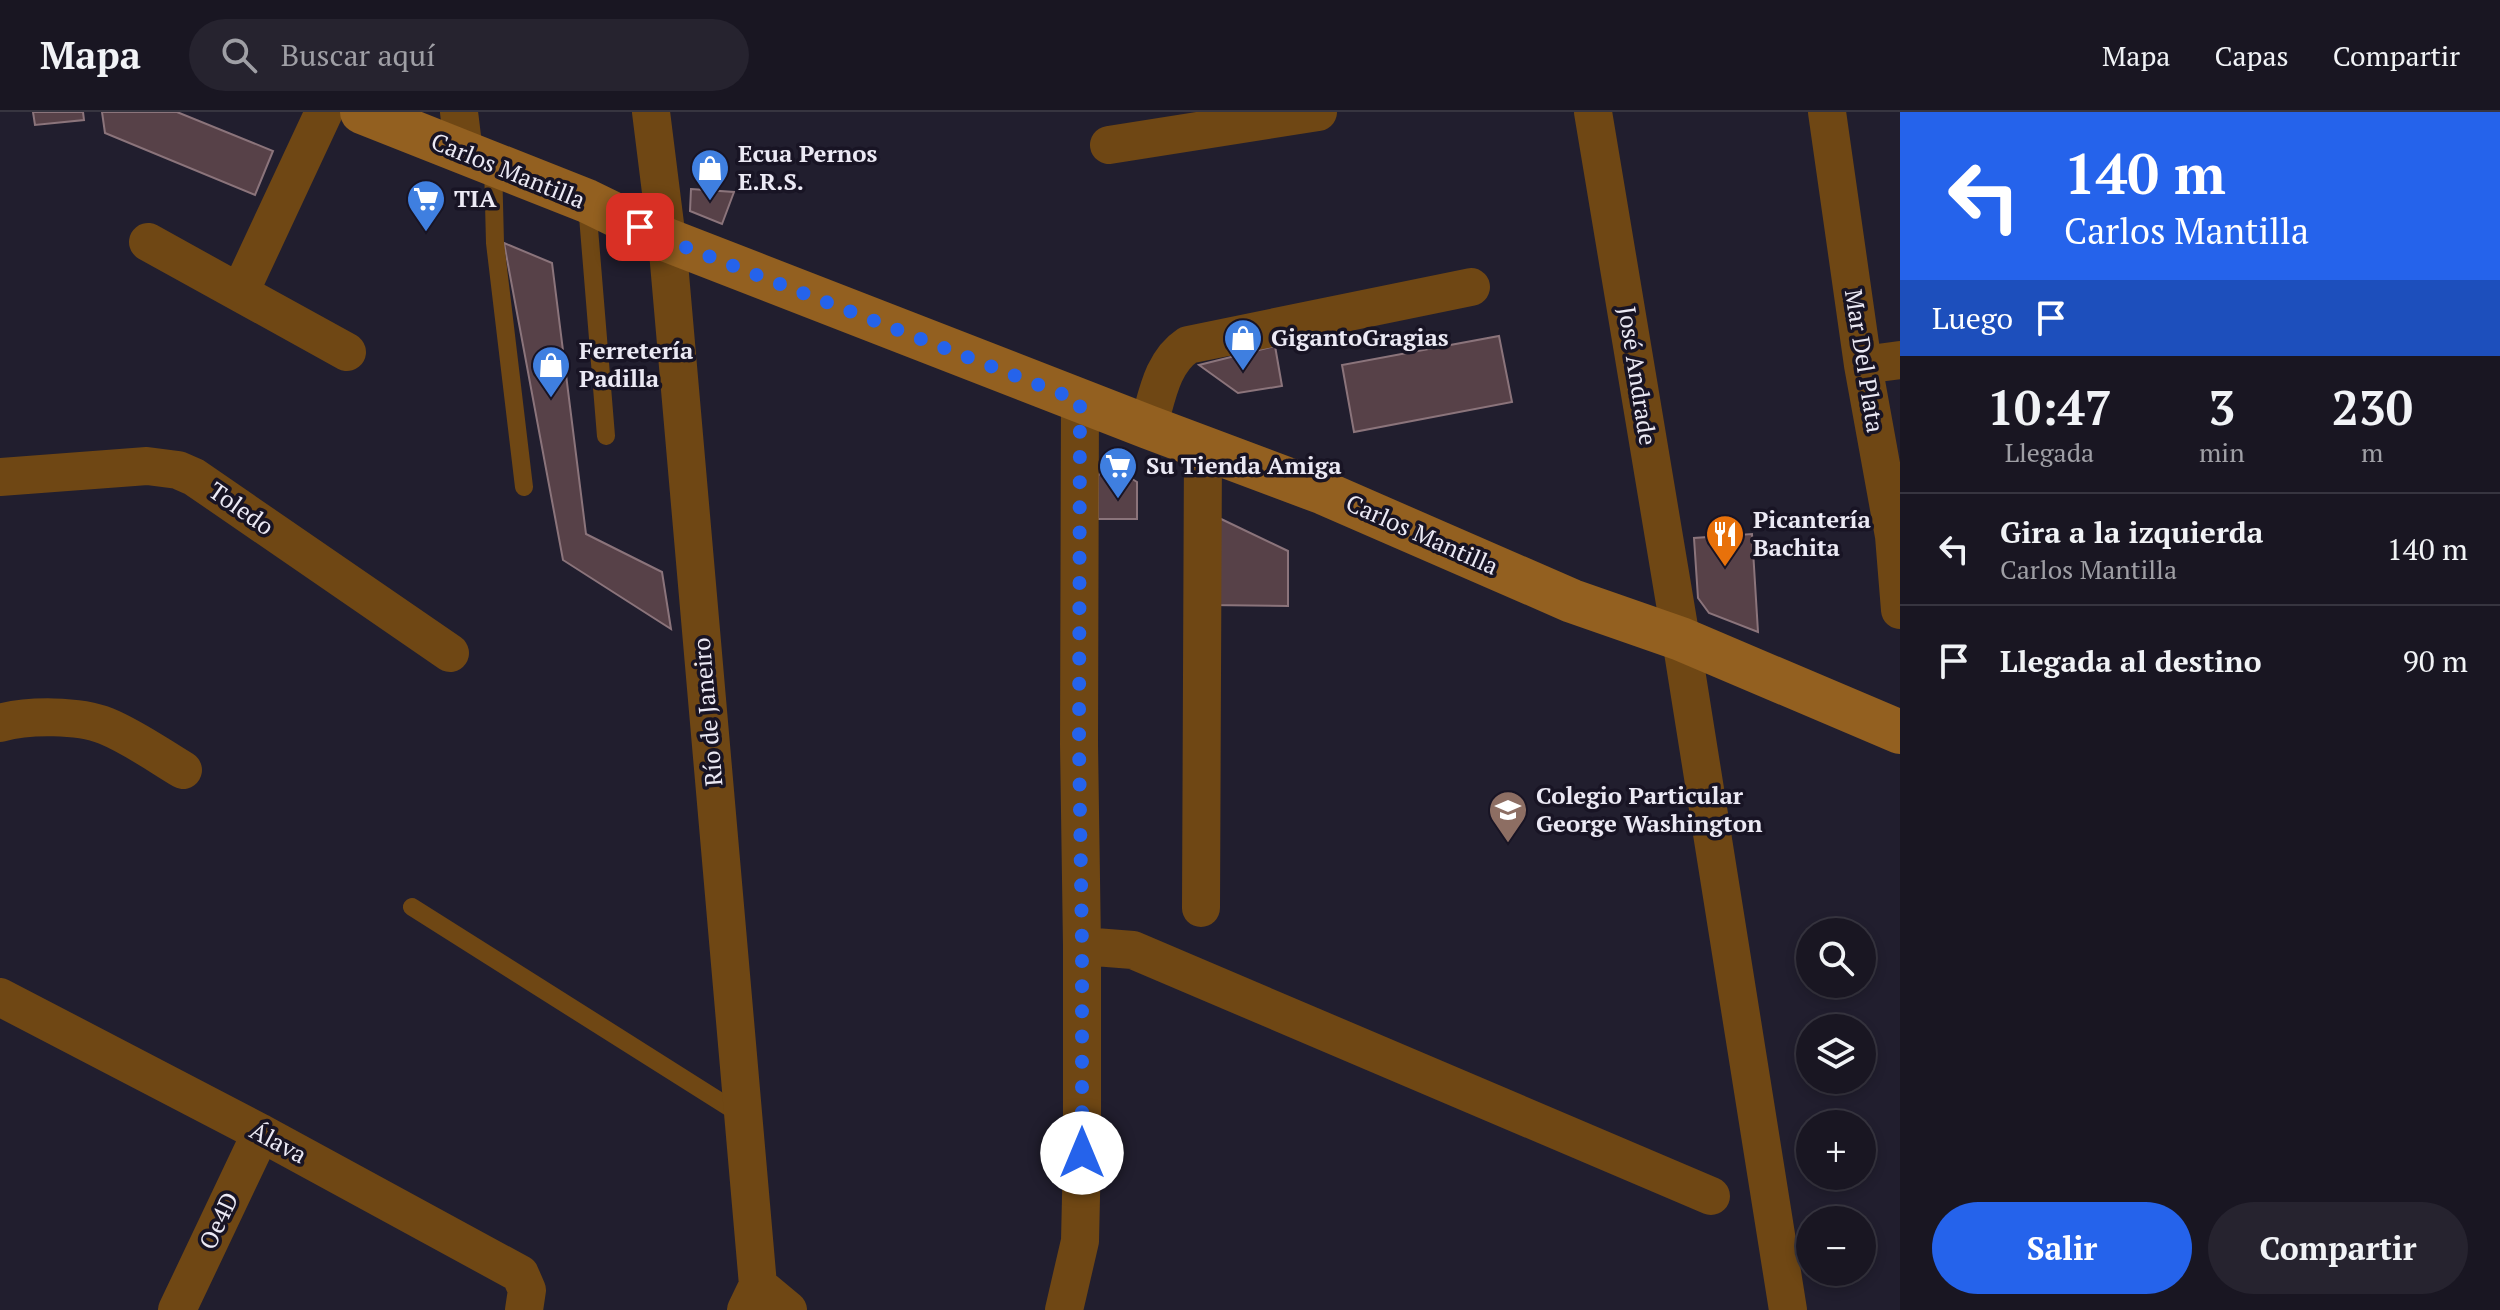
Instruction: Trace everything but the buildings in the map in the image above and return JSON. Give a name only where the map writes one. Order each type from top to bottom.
[{"type":"street","points":[[240,292],[324,112]]},
{"type":"street","name":"Carlos Mantilla","points":[[362,112],[472,143],[667,240],[1324,493],[1572,601],[1681,639],[1900,732]]},
{"type":"street","name":"Río de Janeiro","points":[[651,112],[667,240],[743,1116],[752,1298]]},
{"type":"street","points":[[1109,145],[1318,112]]},
{"type":"street","name":"José Andrade","points":[[1593,112],[1788,1310]]},
{"type":"street","name":"Mar Del Plata","points":[[1827,112],[1882,363],[1900,610]]},
{"type":"street","points":[[148,242],[347,352]]},
{"type":"street","points":[[1148,427],[1163,377],[1175,354],[1188,345],[1471,287]]},
{"type":"street","points":[[1064,1310],[1080,1241],[1080,401]]},
{"type":"street","points":[[1201,908],[1203,447]]},
{"type":"street","name":"Toledo","points":[[0,477],[147,466],[178,470],[194,477],[450,653]]},
{"type":"street","points":[[0,723],[19,717],[83,720],[105,725],[183,770]]},
{"type":"street","points":[[1082,946],[1133,950],[1711,1196]]},
{"type":"street","name":"Álava","points":[[0,997],[261,1133],[520,1274],[527,1290],[524,1310]]},
{"type":"street","name":"Oe4D","points":[[177,1310],[261,1133]]},
{"type":"street","points":[[752,1298],[788,1310]]},
{"type":"lane","points":[[472,143],[495,243],[524,487]]},
{"type":"lane","points":[[587,201],[606,436]]},
{"type":"lane","points":[[412,907],[743,1116]]},
{"type":"place","name":"Ecua Pernos E.R.S.","points":[[710,202]]},
{"type":"place","name":"TIA","points":[[426,233]]},
{"type":"place","name":"GigantoGragias","points":[[1243,372]]},
{"type":"place","name":"Ferretería Padilla","points":[[551,399]]},
{"type":"place","name":"Su Tienda Amiga","points":[[1118,500]]},
{"type":"place","name":"Picantería Bachita","points":[[1725,568]]},
{"type":"place","name":"Colegio Particular George Washington","points":[[1508,844]]},
{"type":"route","points":[[640,227],[1080,401],[1082,1153]]}]
